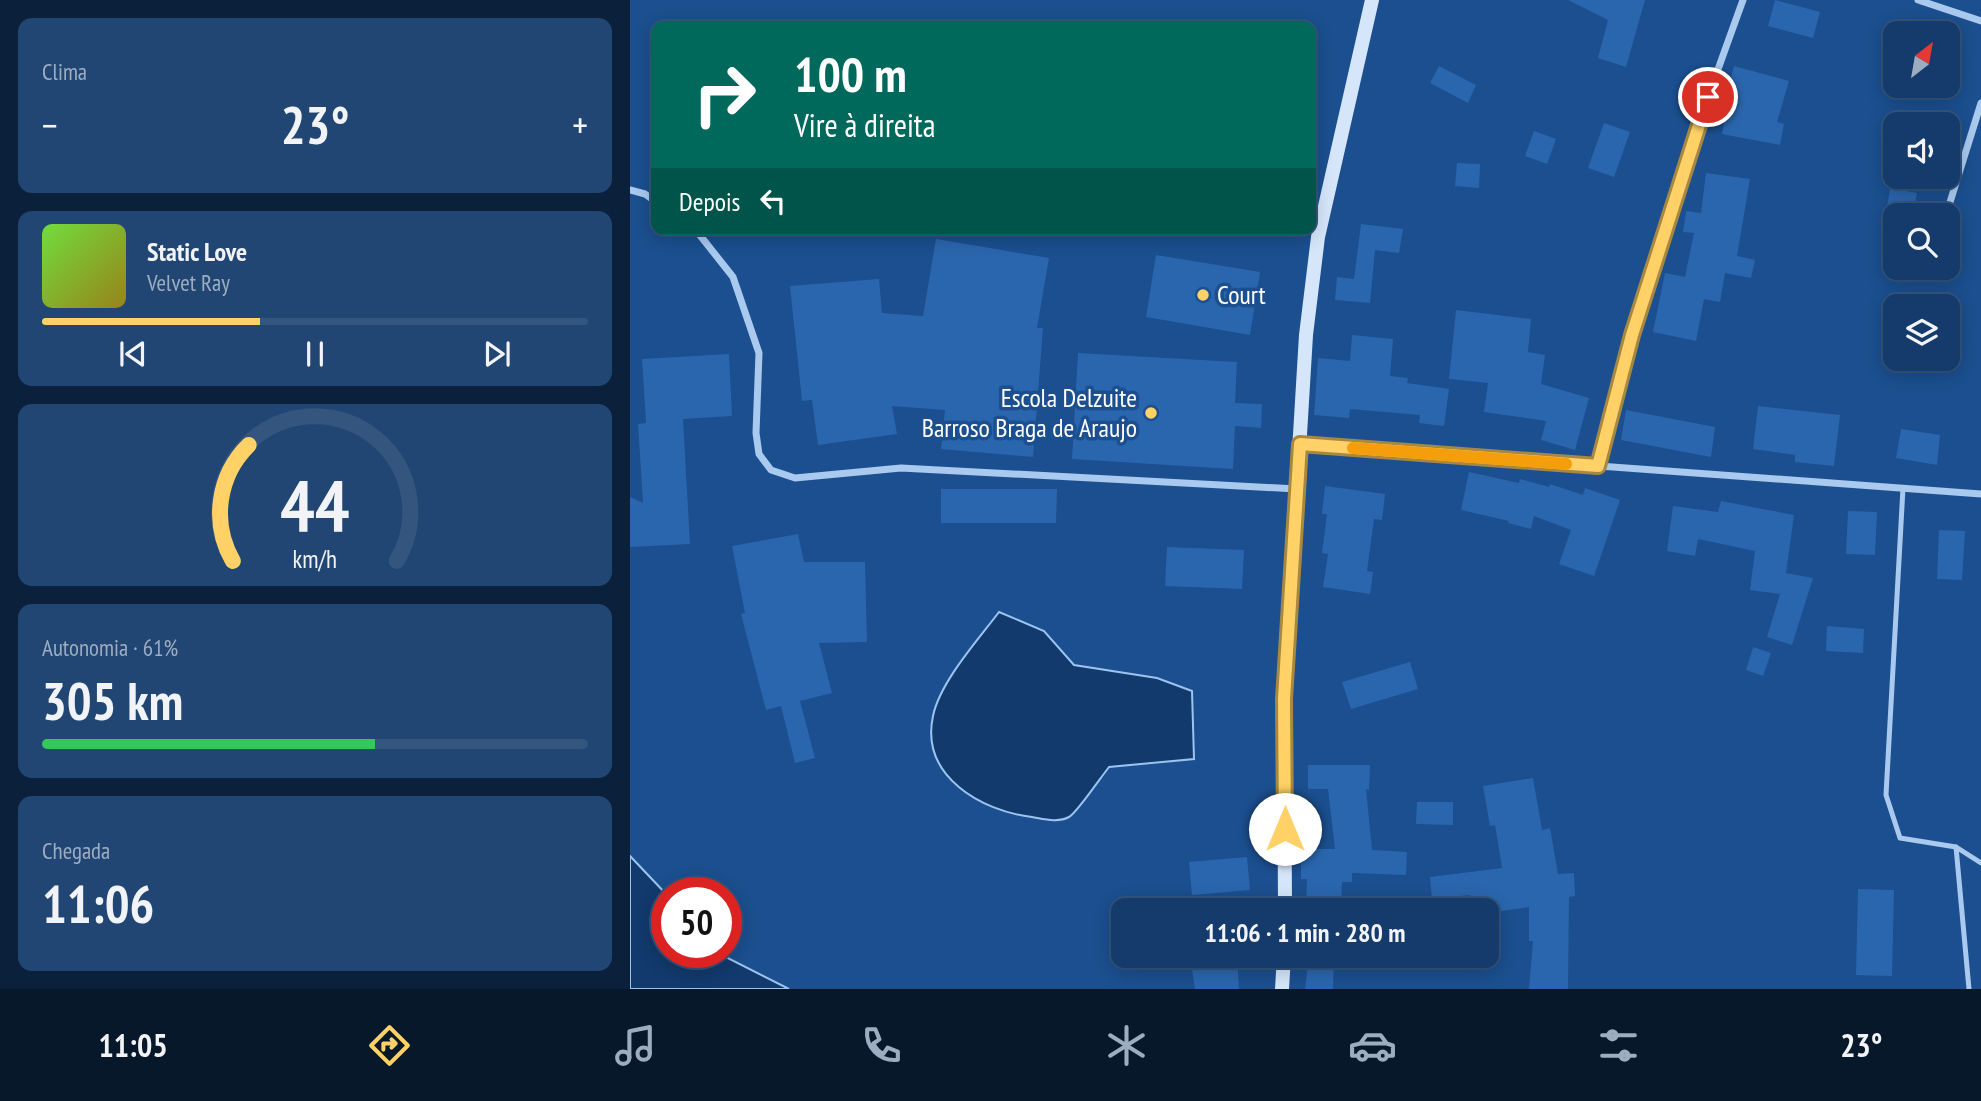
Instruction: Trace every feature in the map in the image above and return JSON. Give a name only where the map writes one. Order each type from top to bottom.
[{"type":"main road","points":[[1286,898],[1284,699],[1306,335],[1318,237],[1373,0]]},
{"type":"main road","points":[[1282,989],[1283,968]]},
{"type":"street","points":[[1598,466],[1609,414],[1659,246],[1742,0]]},
{"type":"street","points":[[1919,0],[1981,21]]},
{"type":"street","points":[[1950,203],[1981,103]]},
{"type":"street","points":[[630,190],[651,200]]},
{"type":"street","points":[[700,235],[733,277],[758,353],[756,433],[759,454],[771,470],[795,478],[901,468],[1296,489]]},
{"type":"street","points":[[1300,444],[1981,494]]},
{"type":"lane","points":[[1903,488],[1886,795],[1900,838],[1956,847],[1981,863]]},
{"type":"lane","points":[[1956,847],[1969,989]]},
{"type":"water","points":[[999,612],[1044,631],[1074,665],[1157,678],[1192,691],[1194,759],[1109,767],[1072,814],[1060,820],[993,807],[958,787],[945,773],[936,756],[931,737],[933,716],[951,676]]},
{"type":"water","points":[[630,856],[651,878],[651,968],[742,968],[742,965],[789,989],[630,989]]},
{"type":"building","points":[[1568,0],[1645,0],[1626,67],[1598,58],[1608,20]]},
{"type":"building","points":[[1775,0],[1820,12],[1813,38],[1768,26]]},
{"type":"building","points":[[1439,66],[1476,85],[1468,103],[1430,83]]},
{"type":"building","points":[[1734,66],[1789,81],[1777,122],[1784,124],[1780,145],[1722,134],[1729,96],[1726,95]]},
{"type":"building","points":[[1604,123],[1630,132],[1614,177],[1588,168]]},
{"type":"building","points":[[1534,131],[1556,139],[1547,164],[1525,156]]},
{"type":"building","points":[[1457,163],[1480,164],[1479,188],[1455,186]]},
{"type":"building","points":[[1706,173],[1750,179],[1737,256],[1755,260],[1751,278],[1725,273],[1720,302],[1704,299],[1696,341],[1653,332],[1665,273],[1685,277],[1694,233],[1683,232],[1686,211],[1701,213]]},
{"type":"building","points":[[1890,189],[1917,193],[1915,203],[1888,203]]},
{"type":"building","points":[[1361,224],[1403,229],[1399,253],[1375,250],[1370,303],[1335,300],[1337,277],[1354,279]]},
{"type":"building","points":[[936,239],[1049,258],[1037,328],[1043,328],[1033,457],[941,449],[945,410],[892,406],[897,434],[818,445],[812,400],[802,401],[790,286],[879,279],[882,313],[923,316]]},
{"type":"building","name":"Court","points":[[1156,255],[1260,272],[1250,335],[1146,317]]},
{"type":"building","points":[[1456,310],[1531,319],[1528,352],[1545,355],[1541,384],[1589,398],[1575,450],[1541,440],[1546,421],[1484,412],[1488,383],[1449,379]]},
{"type":"building","points":[[1352,335],[1393,339],[1390,376],[1408,378],[1407,383],[1449,389],[1444,426],[1419,423],[1420,415],[1350,409],[1349,418],[1314,415],[1318,358],[1350,361]]},
{"type":"building","name":"Escola Delzuite Barroso Braga de Araujo","points":[[1078,353],[1237,362],[1235,403],[1262,404],[1261,428],[1235,426],[1233,469],[1072,459]]},
{"type":"building","points":[[729,354],[732,416],[683,419],[690,544],[630,547],[630,497],[643,503],[638,424],[646,423],[642,359]]},
{"type":"building","points":[[1758,406],[1840,415],[1834,466],[1795,462],[1795,455],[1753,449]]},
{"type":"building","points":[[1626,410],[1715,427],[1711,457],[1621,440]]},
{"type":"building","points":[[1901,429],[1940,435],[1937,465],[1896,458]]},
{"type":"building","points":[[1469,472],[1519,483],[1520,479],[1549,487],[1550,484],[1583,495],[1585,488],[1620,500],[1594,576],[1559,564],[1571,530],[1534,516],[1531,529],[1461,510]]},
{"type":"building","points":[[1325,486],[1385,494],[1382,520],[1374,519],[1367,571],[1373,572],[1370,594],[1323,587],[1328,554],[1322,553],[1327,514],[1322,514]]},
{"type":"building","points":[[941,489],[1057,489],[1056,523],[941,523]]},
{"type":"building","points":[[1721,501],[1794,515],[1786,573],[1813,578],[1792,645],[1767,637],[1780,594],[1750,590],[1755,551],[1698,539],[1695,556],[1667,551],[1673,506],[1718,512]]},
{"type":"building","points":[[1848,511],[1877,512],[1875,555],[1846,554]]},
{"type":"building","points":[[1939,530],[1965,531],[1962,580],[1937,579]]},
{"type":"building","points":[[798,534],[804,562],[865,562],[867,642],[819,643],[832,693],[800,701],[815,758],[795,763],[781,706],[766,710],[741,614],[745,613],[732,546]]},
{"type":"building","points":[[1167,547],[1244,550],[1242,589],[1165,586]]},
{"type":"building","points":[[1827,626],[1864,629],[1863,653],[1826,651]]},
{"type":"building","points":[[1753,647],[1771,653],[1763,676],[1746,670]]},
{"type":"building","points":[[1410,662],[1418,689],[1351,709],[1342,682]]},
{"type":"building","points":[[1308,765],[1370,765],[1369,790],[1366,789],[1372,850],[1407,852],[1406,875],[1352,873],[1352,882],[1342,882],[1341,898],[1306,898],[1307,879],[1301,879],[1301,849],[1335,849],[1328,789],[1308,789]]},
{"type":"building","points":[[1533,778],[1542,830],[1550,828],[1558,874],[1574,873],[1575,896],[1569,897],[1568,989],[1529,989],[1533,941],[1529,941],[1529,907],[1499,911],[1499,898],[1470,898],[1470,895],[1432,898],[1430,877],[1502,868],[1495,825],[1490,826],[1483,786]]},
{"type":"building","points":[[1417,802],[1453,802],[1453,825],[1416,824]]},
{"type":"building","points":[[1247,857],[1250,890],[1192,895],[1189,862]]},
{"type":"building","points":[[1858,889],[1894,890],[1892,976],[1856,975]]},
{"type":"building","points":[[1192,968],[1238,968],[1239,989],[1195,989]]},
{"type":"building","points":[[1308,968],[1334,968],[1333,989],[1305,989]]},
{"type":"slow traffic","points":[[1353,448],[1566,464]]},
{"type":"place","name":"Court","points":[[1203,295]]},
{"type":"place","name":"Escola Delzuite Barroso Braga de Araujo","points":[[1151,413]]},
{"type":"route","points":[[1285,829],[1284,699],[1300,444],[1598,466],[1609,414],[1632,335],[1708,97]]}]
